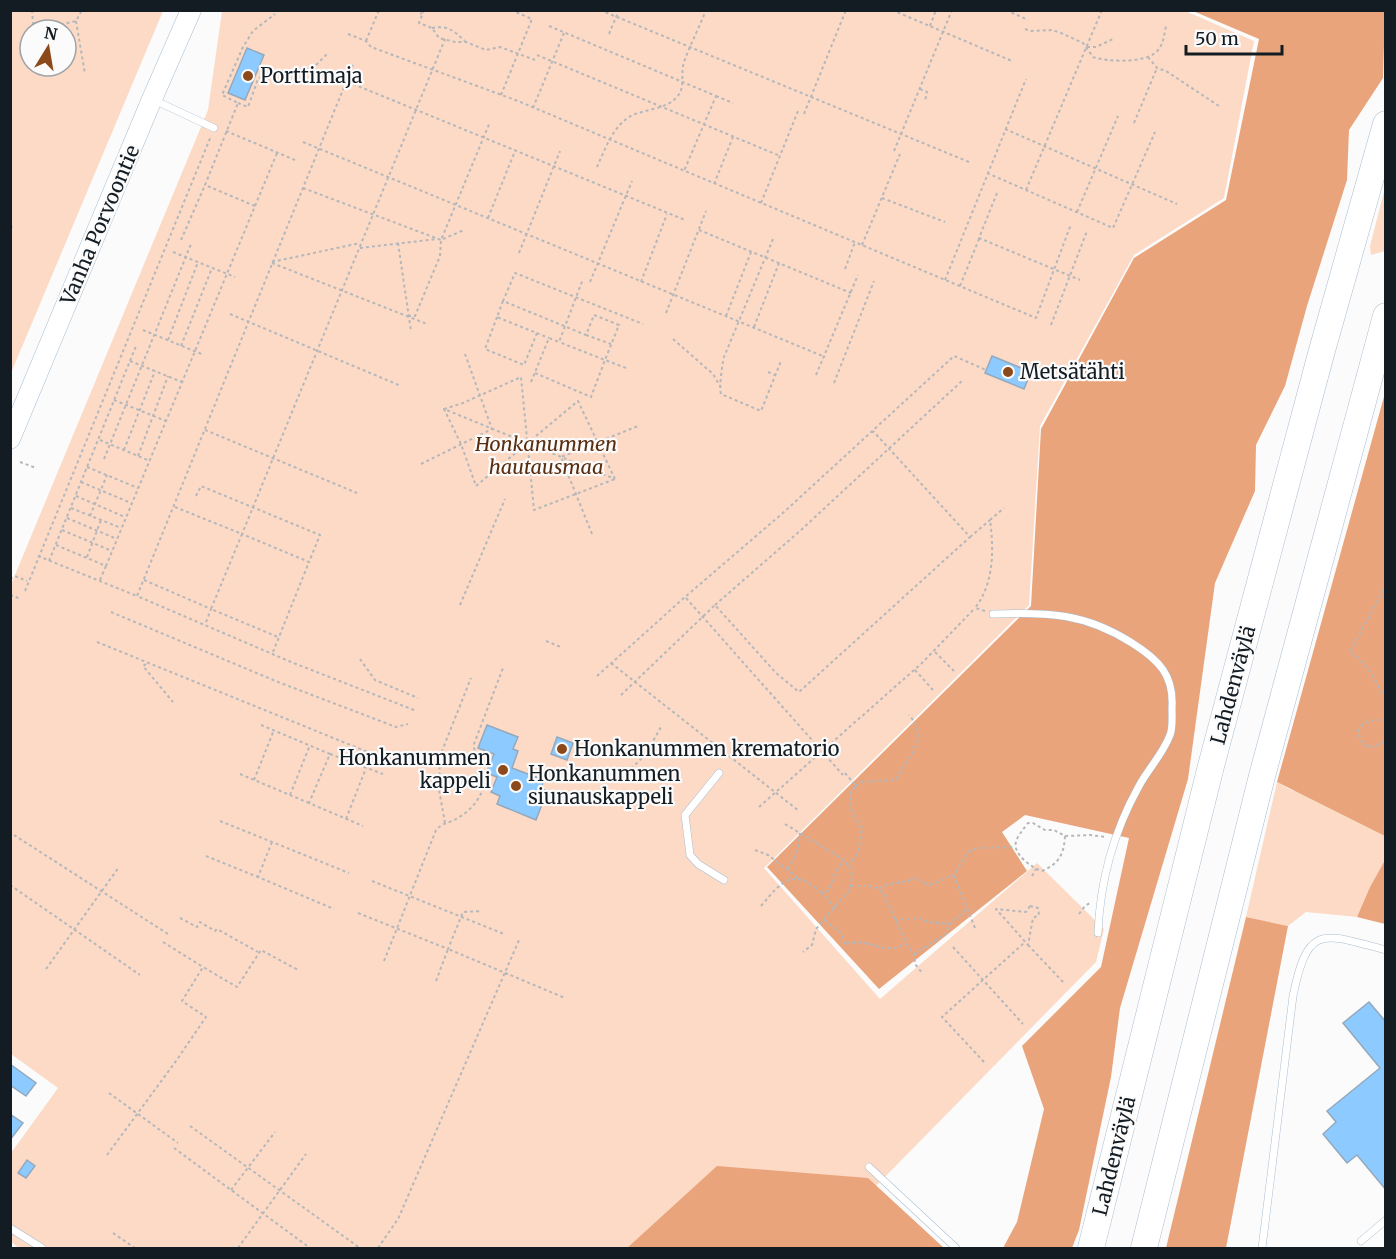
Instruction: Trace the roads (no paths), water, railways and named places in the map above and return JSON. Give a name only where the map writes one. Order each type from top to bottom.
[{"type":"highway","name":"Lahdenväylä","points":[[1091,1248],[1212,766],[1320,354],[1386,124]]},
{"type":"highway","points":[[1144,1248],[1262,776],[1386,316]]},
{"type":"main road","name":"Vanha Porvoontie","points":[[10,439],[191,10]]},
{"type":"lane","points":[[152,99],[182,117],[214,128]]},
{"type":"lane","points":[[993,614],[1028,613],[1062,616],[1078,618],[1101,626],[1152,655],[1165,671],[1170,685],[1171,734],[1126,808],[1105,874],[1098,933]]},
{"type":"lane","points":[[719,773],[685,815],[690,855],[698,864],[724,880]]},
{"type":"lane","points":[[1262,1248],[1293,996],[1304,956],[1311,944],[1334,936],[1386,950]]},
{"type":"lane","points":[[869,1167],[956,1248]]},
{"type":"lane","points":[[1361,1241],[1386,1220]]},
{"type":"lane","points":[[10,1228],[42,1248]]},
{"type":"place","name":"Porttimaja","points":[[248,76]]},
{"type":"place","name":"Metsätähti","points":[[1008,372]]},
{"type":"place","name":"Honkanummen krematorio","points":[[562,749]]},
{"type":"place","name":"Honkanummen kappeli","points":[[503,770]]},
{"type":"place","name":"Honkanummen siunauskappeli","points":[[516,786]]},
{"type":"park label","name":"Honkanummen hautausmaa","points":[[546,456]]}]
